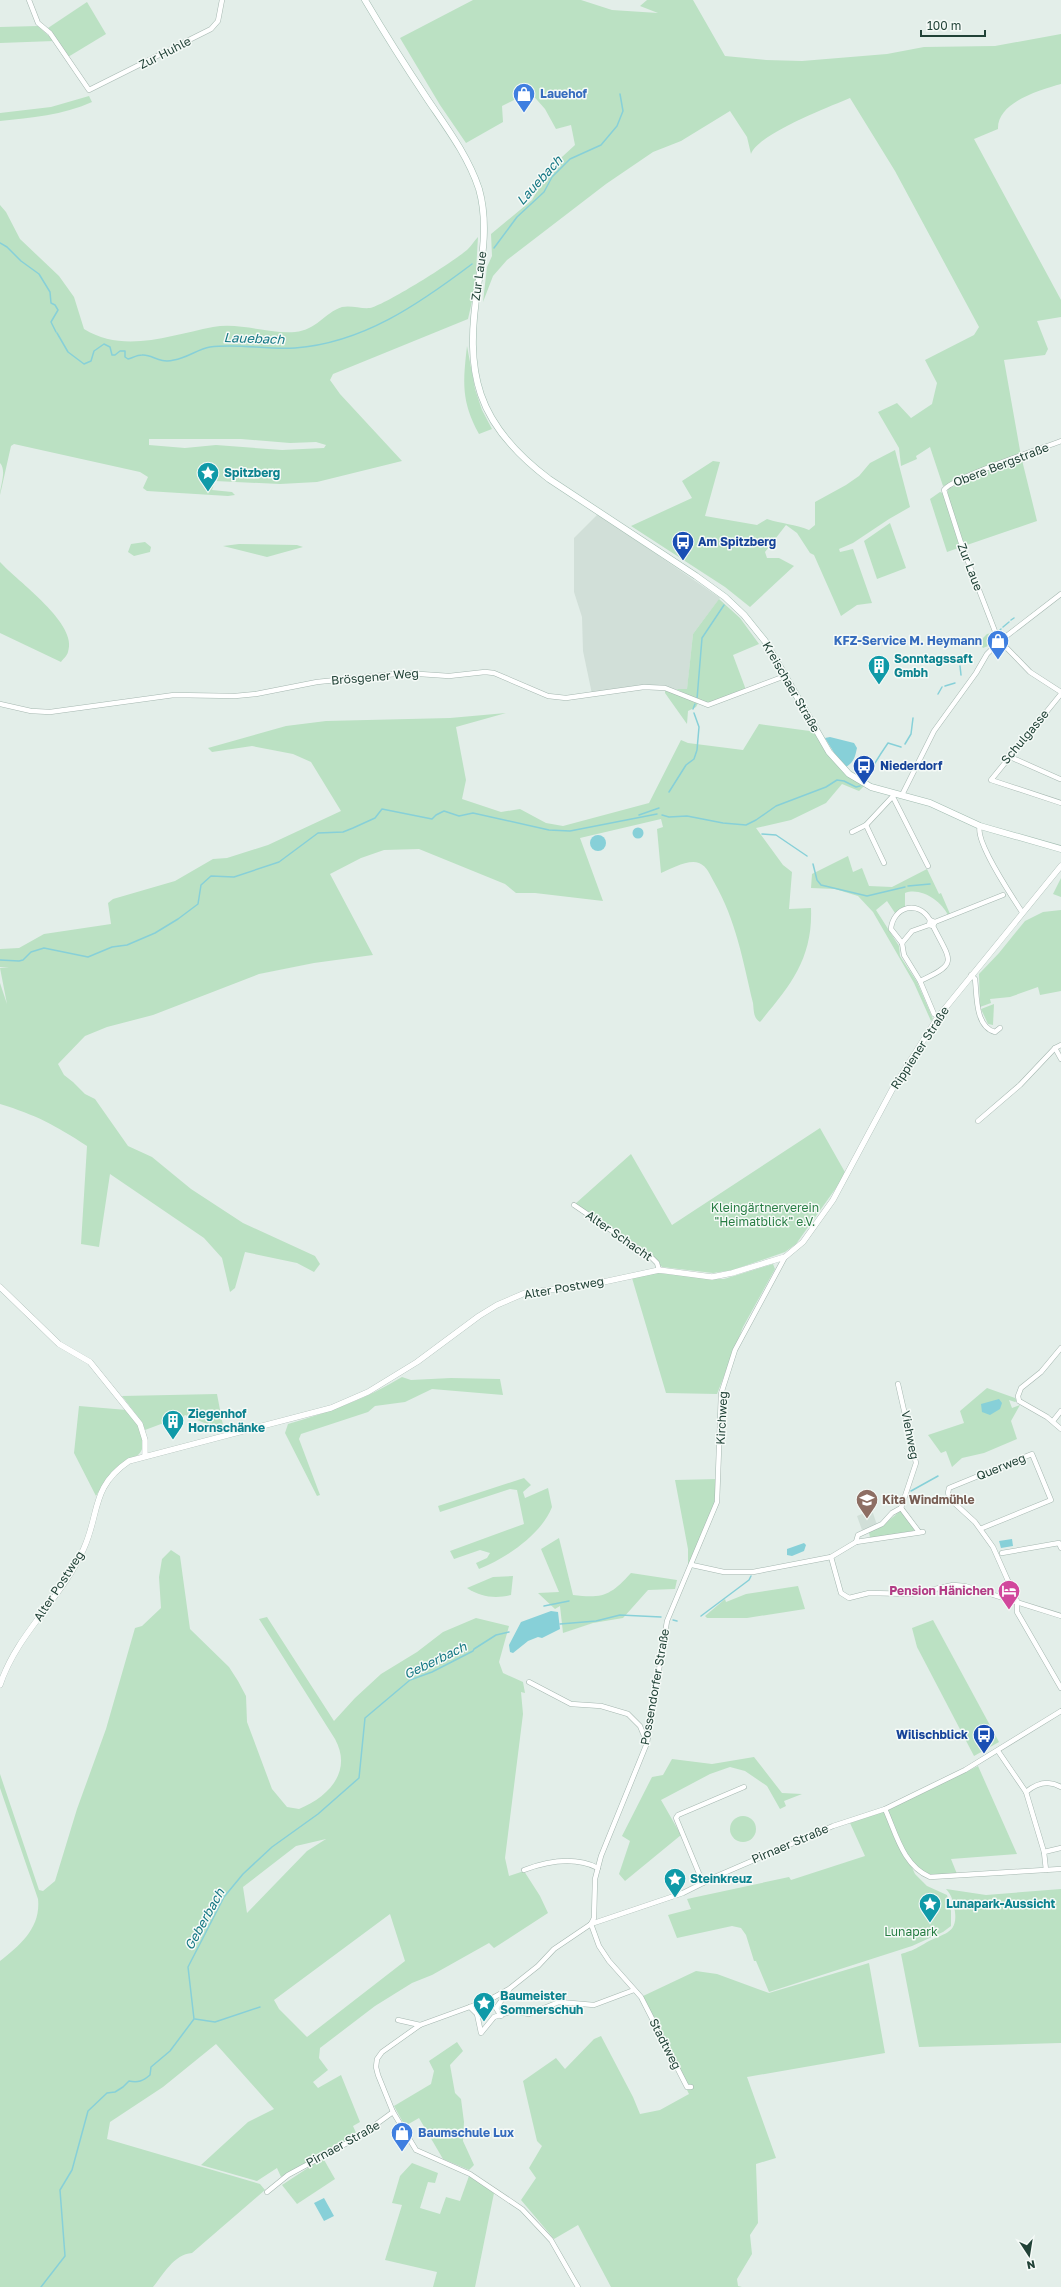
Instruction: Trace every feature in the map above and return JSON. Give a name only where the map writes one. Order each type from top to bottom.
[{"type":"main road","name":"Zur Laue","points":[[365,0],[390,43],[462,152],[479,190],[484,234],[472,326],[472,352],[479,391],[487,410],[508,443],[529,464],[615,522]]},
{"type":"main road","name":"Kreischaer Straße","points":[[615,522],[725,597],[754,626],[829,752],[849,774],[871,787],[930,803],[980,826],[1061,849]]},
{"type":"street","name":"Zur Huhle","points":[[30,0],[38,23],[50,33],[89,90],[211,29],[218,21],[222,0]]},
{"type":"street","name":"Obere Bergstraße","points":[[944,490],[949,485],[969,476],[1061,441]]},
{"type":"street","name":"Zur Laue","points":[[944,490],[962,546],[1000,641]]},
{"type":"street","points":[[852,832],[866,825],[897,795],[934,730],[976,673],[987,654],[1000,641],[1061,594]]},
{"type":"street","points":[[1000,641],[1030,672],[1061,693]]},
{"type":"street","name":"Brösgener Weg","points":[[0,704],[31,711],[50,712],[174,695],[249,695],[318,682],[405,673],[449,676],[485,672],[494,673],[548,696],[566,698],[644,688],[665,688],[708,705],[785,676]]},
{"type":"street","name":"Schulgasse","points":[[1061,693],[1008,756],[990,780],[1061,803]]},
{"type":"street","points":[[1008,756],[1060,779]]},
{"type":"street","points":[[897,795],[928,866]]},
{"type":"street","points":[[866,825],[884,863]]},
{"type":"street","points":[[980,826],[978,832],[993,866],[1022,912]]},
{"type":"street","name":"Rippiener Straße","points":[[786,1257],[800,1246],[833,1200],[893,1088],[938,1017],[970,975],[1061,866]]},
{"type":"street","points":[[902,943],[912,931],[1003,895]]},
{"type":"street","points":[[920,981],[942,970],[947,965],[948,955],[932,923],[922,909],[917,907],[906,909],[896,914],[892,921],[891,929],[902,943],[904,955],[920,981],[934,1014],[938,1017]]},
{"type":"street","points":[[970,975],[975,979],[977,1004],[982,1020],[990,1031],[995,1032],[1000,1028]]},
{"type":"street","points":[[978,1122],[1020,1085],[1055,1048],[1061,1045]]},
{"type":"street","points":[[1055,1048],[1061,1059]]},
{"type":"street","name":"Alter Schacht","points":[[574,1205],[652,1258],[657,1263],[659,1270]]},
{"type":"street","name":"Alter Postweg","points":[[0,1685],[16,1650],[53,1598],[84,1549],[98,1496],[107,1482],[123,1465],[129,1461],[331,1408],[380,1386],[417,1362],[479,1316],[497,1305],[525,1292],[594,1284],[659,1270],[712,1277],[732,1273],[786,1257]]},
{"type":"street","name":"Kirchweg","points":[[692,1565],[717,1502],[721,1394],[735,1350],[786,1257]]},
{"type":"street","points":[[0,1288],[59,1344],[90,1362],[122,1400],[144,1432],[145,1456]]},
{"type":"street","points":[[1061,1348],[1041,1372],[1021,1388],[1018,1398],[1053,1421],[1061,1429]]},
{"type":"street","name":"Viehweg","points":[[898,1384],[916,1463],[901,1508]]},
{"type":"street","points":[[1053,1421],[1061,1411]]},
{"type":"street","name":"Querweg","points":[[980,1529],[1051,1500],[1032,1454],[949,1488],[948,1492],[951,1500],[975,1522],[980,1529],[993,1547],[1017,1601],[1017,1612],[1061,1688]]},
{"type":"street","points":[[692,1565],[706,1570],[746,1573],[831,1557],[856,1542],[921,1532],[901,1508],[892,1513],[882,1524],[858,1535],[856,1542]]},
{"type":"street","points":[[1002,1553],[1060,1543],[1061,1548]]},
{"type":"street","points":[[831,1557],[841,1593],[849,1598],[869,1593],[912,1594],[953,1585],[965,1586],[992,1596],[1017,1601],[1061,1616]]},
{"type":"street","name":"Possendorfer Straße","points":[[591,1924],[594,1918],[594,1892],[598,1868],[647,1743],[667,1621],[692,1565]]},
{"type":"street","points":[[529,1682],[570,1704],[601,1706],[628,1714],[640,1726],[647,1743]]},
{"type":"street","name":"Pirnaer Straße","points":[[267,2192],[288,2175],[360,2136],[393,2112],[378,2075],[376,2067],[377,2059],[399,2039],[420,2025],[440,2016],[470,2008],[509,1989],[538,1966],[554,1949],[591,1924],[683,1893],[833,1826],[885,1809],[965,1770],[1061,1711]]},
{"type":"street","points":[[998,1751],[1026,1792],[1044,1852],[1046,1870]]},
{"type":"street","points":[[1026,1792],[1046,1782],[1061,1787]]},
{"type":"street","points":[[703,1883],[676,1818],[678,1815],[744,1787]]},
{"type":"street","points":[[885,1809],[911,1864],[919,1872],[930,1877],[1061,1869]]},
{"type":"street","points":[[1044,1852],[1061,1848]]},
{"type":"street","points":[[524,1870],[549,1863],[574,1860],[588,1863],[598,1868]]},
{"type":"street","points":[[470,2008],[476,2014],[481,2033],[494,2017],[516,2010],[529,2014],[559,2002],[594,2005],[634,1990],[599,1946],[591,1924]]},
{"type":"street","points":[[501,2016],[496,2008],[509,1989]]},
{"type":"street","name":"Stadtweg","points":[[634,1990],[641,1997],[687,2087],[691,2087]]},
{"type":"street","points":[[398,2020],[420,2025]]},
{"type":"street","points":[[393,2112],[416,2150],[470,2174],[522,2208],[551,2240],[578,2287]]},
{"type":"shaded area","points":[[598,514],[720,598],[693,634],[687,690],[644,687],[592,694],[583,651],[582,617],[574,592],[574,538]]},
{"type":"shaded area","name":"Kita Windmühle","points":[[872,1510],[877,1525],[862,1530],[857,1516]]},
{"type":"green space","points":[[473,0],[581,0],[612,10],[658,13],[640,6],[647,0],[693,0],[725,56],[766,60],[802,61],[887,54],[924,47],[995,46],[1061,34],[1061,84],[1032,94],[1012,104],[1004,111],[998,129],[974,139],[1061,300],[1061,317],[1037,321],[1048,349],[1045,355],[1004,360],[1021,456],[1037,521],[964,546],[947,495],[948,489],[994,468],[994,466],[943,486],[930,447],[916,456],[917,459],[901,466],[899,448],[878,412],[897,403],[911,418],[932,404],[937,383],[925,360],[974,335],[979,327],[895,171],[850,98],[811,114],[780,130],[756,146],[751,154],[747,137],[730,111],[681,141],[653,152],[606,184],[507,260],[493,276],[483,302],[487,267],[492,256],[491,234],[532,200],[550,168],[575,145],[571,125],[556,129],[545,109],[530,92],[502,106],[503,122],[466,143],[440,105],[400,38]]},
{"type":"green space","points":[[87,2],[106,34],[68,57],[48,28]]},
{"type":"green space","points":[[38,26],[54,41],[0,43],[0,27]]},
{"type":"green space","points":[[89,96],[92,102],[70,110],[35,117],[0,121],[0,113],[51,107]]},
{"type":"green space","points":[[0,205],[6,212],[20,239],[59,276],[74,297],[84,329],[99,336],[115,340],[131,341],[164,338],[223,326],[285,332],[303,331],[342,307],[349,306],[370,308],[390,299],[420,282],[461,255],[478,237],[475,288],[468,319],[333,374],[330,380],[340,394],[402,461],[317,482],[280,484],[215,481],[212,490],[232,492],[235,495],[228,496],[147,491],[143,488],[148,477],[140,472],[14,444],[11,446],[0,495],[3,470],[0,463]],"holes":[[[149,439],[241,439],[290,443],[316,442],[326,445],[324,448],[282,450],[216,445],[185,448],[149,445]]]},
{"type":"green space","points":[[467,346],[475,389],[482,410],[492,429],[479,434],[466,401],[464,381]]},
{"type":"green space","points":[[895,450],[910,507],[853,543],[839,549],[840,552],[853,549],[872,603],[857,605],[841,616],[814,555],[810,553],[797,533],[786,525],[765,552],[767,558],[779,558],[794,566],[750,607],[725,587],[631,526],[692,498],[682,481],[713,461],[720,462],[705,516],[757,525],[767,519],[799,526],[809,530],[815,525],[815,502],[859,476],[870,463]]},
{"type":"green space","points":[[940,492],[943,493],[961,547],[947,552],[930,499]]},
{"type":"green space","points":[[890,523],[906,568],[877,579],[864,541]]},
{"type":"green space","points":[[145,542],[151,547],[150,552],[134,556],[128,552],[131,544]]},
{"type":"green space","points":[[239,544],[297,545],[303,547],[267,557],[223,546]]},
{"type":"green space","points":[[0,562],[32,591],[56,616],[64,629],[69,641],[68,652],[61,662],[0,633]]},
{"type":"green space","points":[[719,599],[740,618],[759,644],[733,655],[746,690],[713,702],[704,703],[676,689],[687,689],[693,634]]},
{"type":"green space","points":[[992,633],[994,638],[988,646],[983,648],[979,642],[987,634]]},
{"type":"green space","points":[[665,689],[698,703],[696,707],[688,711],[687,724],[665,693]]},
{"type":"green space","points":[[506,713],[456,727],[466,780],[462,799],[501,812],[520,809],[546,823],[563,826],[649,803],[681,740],[688,743],[743,750],[759,724],[817,732],[829,752],[864,786],[859,791],[842,784],[826,803],[791,820],[756,828],[783,865],[792,872],[789,909],[811,908],[811,926],[804,957],[790,984],[771,1009],[760,1022],[754,1014],[753,1003],[742,956],[733,926],[722,896],[706,868],[702,864],[690,862],[661,873],[657,829],[663,827],[661,819],[580,838],[603,901],[535,893],[516,893],[505,884],[419,849],[384,850],[361,858],[330,874],[373,955],[314,963],[259,974],[153,1015],[107,1027],[85,1036],[58,1064],[64,1075],[85,1094],[95,1099],[128,1146],[152,1157],[191,1189],[243,1223],[315,1256],[320,1264],[314,1272],[297,1263],[245,1252],[235,1288],[230,1292],[222,1258],[204,1238],[110,1174],[99,1247],[81,1244],[87,1146],[45,1121],[0,1104],[0,983],[7,1004],[0,968],[9,968],[0,967],[0,949],[19,948],[44,934],[111,924],[108,903],[113,899],[175,881],[213,859],[227,858],[268,845],[341,811],[311,762],[293,754],[252,746],[212,752],[208,748],[286,726],[326,721],[450,718]]},
{"type":"green space","points":[[848,856],[853,872],[862,868],[869,886],[892,887],[927,869],[939,894],[941,893],[950,914],[948,915],[936,900],[930,896],[917,892],[905,893],[905,908],[895,913],[887,901],[876,910],[899,946],[900,956],[917,982],[933,1019],[931,1021],[914,983],[873,912],[858,896],[835,889],[811,888],[812,874]]},
{"type":"green space","points":[[1061,878],[1061,897],[1053,894]]},
{"type":"green space","points":[[1061,910],[1061,991],[1040,995],[1038,987],[1010,997],[990,999],[991,1003],[980,1007],[979,974],[999,953],[1025,921],[1043,912]]},
{"type":"green space","points":[[994,1004],[993,1025],[988,1024],[981,1009]]},
{"type":"green space","name":"Kleingärtnerverein \"Heimatblick\" e.V.","points":[[820,1128],[846,1174],[796,1244],[785,1252],[733,1270],[713,1273],[662,1267],[647,1251],[575,1204],[631,1154],[672,1225]]},
{"type":"green space","points":[[773,1264],[775,1269],[743,1327],[717,1394],[666,1393],[632,1278],[658,1273],[724,1279]]},
{"type":"green space","points":[[402,1377],[411,1380],[451,1378],[500,1379],[503,1395],[432,1389],[405,1402],[375,1406],[368,1412],[301,1434],[299,1439],[320,1495],[317,1496],[285,1433],[288,1424],[347,1404],[375,1392]]},
{"type":"green space","points":[[987,1388],[1015,1398],[1017,1401],[1015,1402],[1009,1400],[1012,1408],[1020,1405],[1011,1421],[1017,1439],[984,1453],[962,1458],[952,1467],[946,1451],[941,1453],[928,1435],[964,1423],[960,1411]]},
{"type":"green space","points":[[217,1394],[224,1431],[185,1415],[182,1418],[181,1424],[161,1424],[145,1430],[142,1422],[122,1396]]},
{"type":"green space","points":[[79,1406],[127,1410],[138,1426],[143,1438],[142,1450],[138,1455],[120,1466],[112,1474],[96,1496],[74,1453]]},
{"type":"green space","points":[[524,1478],[531,1485],[523,1492],[525,1498],[548,1488],[552,1507],[540,1527],[511,1552],[479,1569],[476,1563],[487,1558],[490,1553],[480,1550],[454,1559],[450,1551],[524,1524],[517,1490],[510,1489],[440,1512],[438,1506]]},
{"type":"green space","points":[[718,1479],[716,1502],[688,1566],[688,1549],[675,1480]]},
{"type":"green space","points":[[899,1512],[902,1512],[915,1529],[913,1531],[870,1538],[869,1532],[881,1527]]},
{"type":"green space","points":[[559,1538],[573,1595],[599,1596],[606,1594],[618,1586],[631,1573],[677,1580],[675,1589],[648,1590],[623,1618],[593,1623],[563,1633],[560,1606],[555,1609],[538,1593],[559,1592],[541,1549]]},
{"type":"green space","points":[[171,1550],[180,1556],[190,1629],[229,1667],[238,1681],[246,1696],[247,1722],[272,1789],[287,1807],[299,1809],[310,1804],[328,1790],[335,1782],[339,1772],[341,1762],[340,1751],[335,1739],[259,1619],[267,1617],[334,1721],[355,1698],[381,1674],[417,1652],[443,1632],[476,1618],[509,1626],[499,1662],[503,1673],[523,1682],[525,1693],[521,1692],[523,1714],[505,1858],[509,1876],[524,1871],[540,1896],[548,1913],[494,1948],[489,1943],[432,1975],[412,1983],[375,2006],[320,2048],[319,2058],[328,2070],[313,2082],[318,2088],[341,2075],[360,2122],[353,2126],[357,2135],[281,2177],[277,2168],[257,2181],[201,2165],[248,2122],[274,2109],[216,2044],[163,2087],[110,2122],[107,2139],[260,2184],[265,2190],[192,2253],[186,2254],[174,2261],[153,2287],[0,2287],[0,1961],[22,1942],[33,1927],[38,1909],[38,1899],[0,1788],[0,1774],[39,1890],[43,1891],[55,1881],[77,1809],[106,1729],[135,1628],[142,1626],[161,1608],[159,1577],[162,1559]],"holes":[[[326,1839],[307,1851],[247,1913],[243,1887],[296,1846]],[[390,1914],[405,1961],[307,2037],[279,2009],[274,2000]]]},
{"type":"green space","points":[[513,1576],[511,1595],[494,1597],[483,1595],[467,1588],[493,1577]]},
{"type":"green space","points":[[798,1586],[805,1609],[747,1618],[707,1618],[705,1616],[725,1599],[726,1602],[746,1594]]},
{"type":"green space","points":[[933,1620],[999,1742],[974,1756],[917,1647],[912,1628]]},
{"type":"green space","points":[[754,1757],[782,1793],[802,1794],[784,1801],[786,1806],[780,1809],[767,1786],[745,1771],[730,1767],[710,1774],[661,1800],[681,1835],[625,1881],[619,1874],[630,1841],[622,1836],[652,1777],[663,1775],[672,1759],[712,1764]]},
{"type":"green space","points":[[978,1766],[1017,1854],[951,1859],[957,1874],[939,1876],[929,1875],[914,1864],[908,1856],[888,1810]]},
{"type":"green space","name":"Lunapark","points":[[886,1811],[915,1874],[927,1886],[947,1895],[951,1911],[951,1926],[943,1932],[912,1946],[769,1992],[756,1961],[754,1961],[746,1935],[741,1928],[732,1926],[677,1938],[668,1915],[691,1909],[687,1899],[789,1877],[791,1880],[865,1856],[850,1823]]},
{"type":"green space","points":[[743,1816],[752,1820],[756,1829],[752,1838],[743,1842],[734,1838],[730,1829],[734,1820]]},
{"type":"green space","points":[[946,1889],[986,1895],[1061,1889],[1061,2043],[919,2047],[901,1954],[913,1950],[930,1940],[947,1933],[954,1926],[954,1906]]},
{"type":"green space","points":[[869,1963],[885,2053],[747,2077],[776,2158],[756,2164],[758,2223],[750,2235],[752,2254],[737,2279],[738,2286],[742,2287],[611,2287],[578,2225],[554,2239],[521,2200],[536,2178],[529,2168],[542,2146],[537,2141],[523,2081],[556,2058],[565,2069],[594,2039],[601,2036],[633,2097],[640,2114],[660,2110],[689,2094],[641,1997],[696,1971],[717,1974],[769,1993]]},
{"type":"green space","points":[[457,2042],[463,2051],[450,2065],[455,2093],[461,2099],[464,2122],[463,2141],[474,2165],[469,2170],[443,2159],[419,2118],[405,2126],[394,2106],[431,2084],[434,2071],[429,2061]]},
{"type":"green space","points":[[323,2158],[335,2179],[297,2204],[282,2185]]},
{"type":"green space","points":[[412,2163],[438,2173],[435,2183],[428,2182],[420,2208],[440,2214],[446,2197],[460,2201],[469,2176],[494,2193],[475,2287],[433,2287],[437,2272],[385,2260],[402,2205],[392,2203],[400,2176]]},
{"type":"water","points":[[830,737],[854,743],[857,748],[854,759],[846,767],[836,756],[825,738]]},
{"type":"water","points":[[638,827],[642,829],[644,833],[642,837],[638,839],[634,837],[632,833],[634,829]]},
{"type":"water","points":[[595,835],[601,835],[606,840],[604,849],[601,851],[595,851],[590,846],[590,840]]},
{"type":"water","points":[[999,1399],[1002,1403],[1000,1409],[990,1415],[982,1412],[981,1404]]},
{"type":"water","points":[[1012,1539],[1013,1546],[1001,1548],[999,1541]]},
{"type":"water","points":[[804,1543],[806,1545],[804,1551],[792,1556],[787,1555],[787,1549]]},
{"type":"water","points":[[551,1611],[558,1612],[560,1629],[542,1638],[538,1637],[528,1641],[513,1653],[510,1652],[509,1645],[521,1622]]},
{"type":"water","points":[[324,2198],[334,2216],[324,2221],[314,2203]]},
{"type":"waterway","name":"Lauebach","points":[[494,248],[517,217],[544,192],[552,177],[570,159],[601,145],[617,126],[623,111],[620,94]]},
{"type":"waterway","name":"Lauebach","points":[[0,243],[7,247],[21,261],[39,274],[50,292],[51,303],[55,305],[58,310],[51,322],[56,332]]},
{"type":"waterway","name":"Lauebach","points":[[57,333],[68,352],[84,364],[91,361],[94,351],[104,344],[110,347],[112,355],[115,355],[120,351],[125,351],[125,357],[128,359],[138,355],[146,355],[164,361],[179,359],[210,347],[231,346],[295,348],[320,345],[367,330],[389,319],[411,307],[472,264]]},
{"type":"waterway","points":[[697,699],[702,638],[724,605]]},
{"type":"waterway","points":[[1003,627],[1009,622]]},
{"type":"waterway","points":[[960,666],[961,675]]},
{"type":"waterway","points":[[945,686],[955,683]]},
{"type":"waterway","points":[[938,694],[942,687]]},
{"type":"waterway","points":[[693,709],[695,704]]},
{"type":"waterway","points":[[669,792],[686,765],[694,759],[697,750],[699,727],[694,713]]},
{"type":"waterway","points":[[905,744],[911,734],[913,718]]},
{"type":"waterway","points":[[865,781],[888,743],[901,747]]},
{"type":"waterway","points":[[662,815],[669,817],[687,816],[723,823],[746,825],[776,806],[826,787],[837,780],[844,781],[856,787],[860,786]]},
{"type":"waterway","points":[[639,815],[659,808]]},
{"type":"waterway","points":[[0,960],[23,960],[31,952],[44,948],[88,957],[112,947],[127,945],[155,933],[178,919],[198,904],[201,885],[211,876],[234,877],[279,862],[318,833],[343,832],[375,818],[382,809],[432,819],[444,811],[459,816],[473,813],[549,830],[570,831],[657,814]]},
{"type":"waterway","points":[[762,834],[776,835],[807,856]]},
{"type":"waterway","points":[[813,864],[817,880],[821,885],[867,896],[905,887]]},
{"type":"waterway","points":[[908,886],[930,884]]},
{"type":"waterway","name":"Geberbach","points":[[911,1491],[938,1476]]},
{"type":"waterway","name":"Geberbach","points":[[701,1616],[749,1580],[751,1576]]},
{"type":"waterway","points":[[544,1606],[569,1601]]},
{"type":"waterway","name":"Geberbach","points":[[560,1624],[596,1621],[620,1615],[661,1617]]},
{"type":"waterway","name":"Geberbach","points":[[673,1620],[677,1621]]},
{"type":"waterway","name":"Geberbach","points":[[41,2287],[65,2256],[60,2190],[72,2170],[88,2111],[107,2093],[115,2092],[129,2081],[140,2081],[150,2075],[151,2067],[170,2051],[194,2019],[188,1967],[224,1897],[243,1874],[272,1847],[318,1814],[359,1778],[365,1718],[410,1680],[432,1672],[473,1651],[496,1635],[509,1632]]},
{"type":"waterway","points":[[195,2019],[215,2022],[260,2007]]},
{"type":"place","name":"Lauehof","points":[[524,114]]},
{"type":"place","name":"Spitzberg","points":[[208,492]]},
{"type":"place","name":"Am Spitzberg","points":[[683,562]]},
{"type":"place","name":"KFZ-Service M. Heymann","points":[[998,660]]},
{"type":"place","name":"Sonntagssaft Gmbh","points":[[879,686]]},
{"type":"place","name":"Niederdorf","points":[[864,786]]},
{"type":"place","name":"Ziegenhof Hornschänke","points":[[173,1440]]},
{"type":"place","name":"Kita Windmühle","points":[[867,1520]]},
{"type":"place","name":"Pension Hänichen","points":[[1009,1610]]},
{"type":"place","name":"Wilischblick","points":[[984,1754]]},
{"type":"place","name":"Steinkreuz","points":[[675,1898]]},
{"type":"place","name":"Lunapark-Aussicht","points":[[930,1924]]},
{"type":"place","name":"Baumeister Sommerschuh","points":[[484,2022]]},
{"type":"place","name":"Baumschule Lux","points":[[402,2152]]}]
